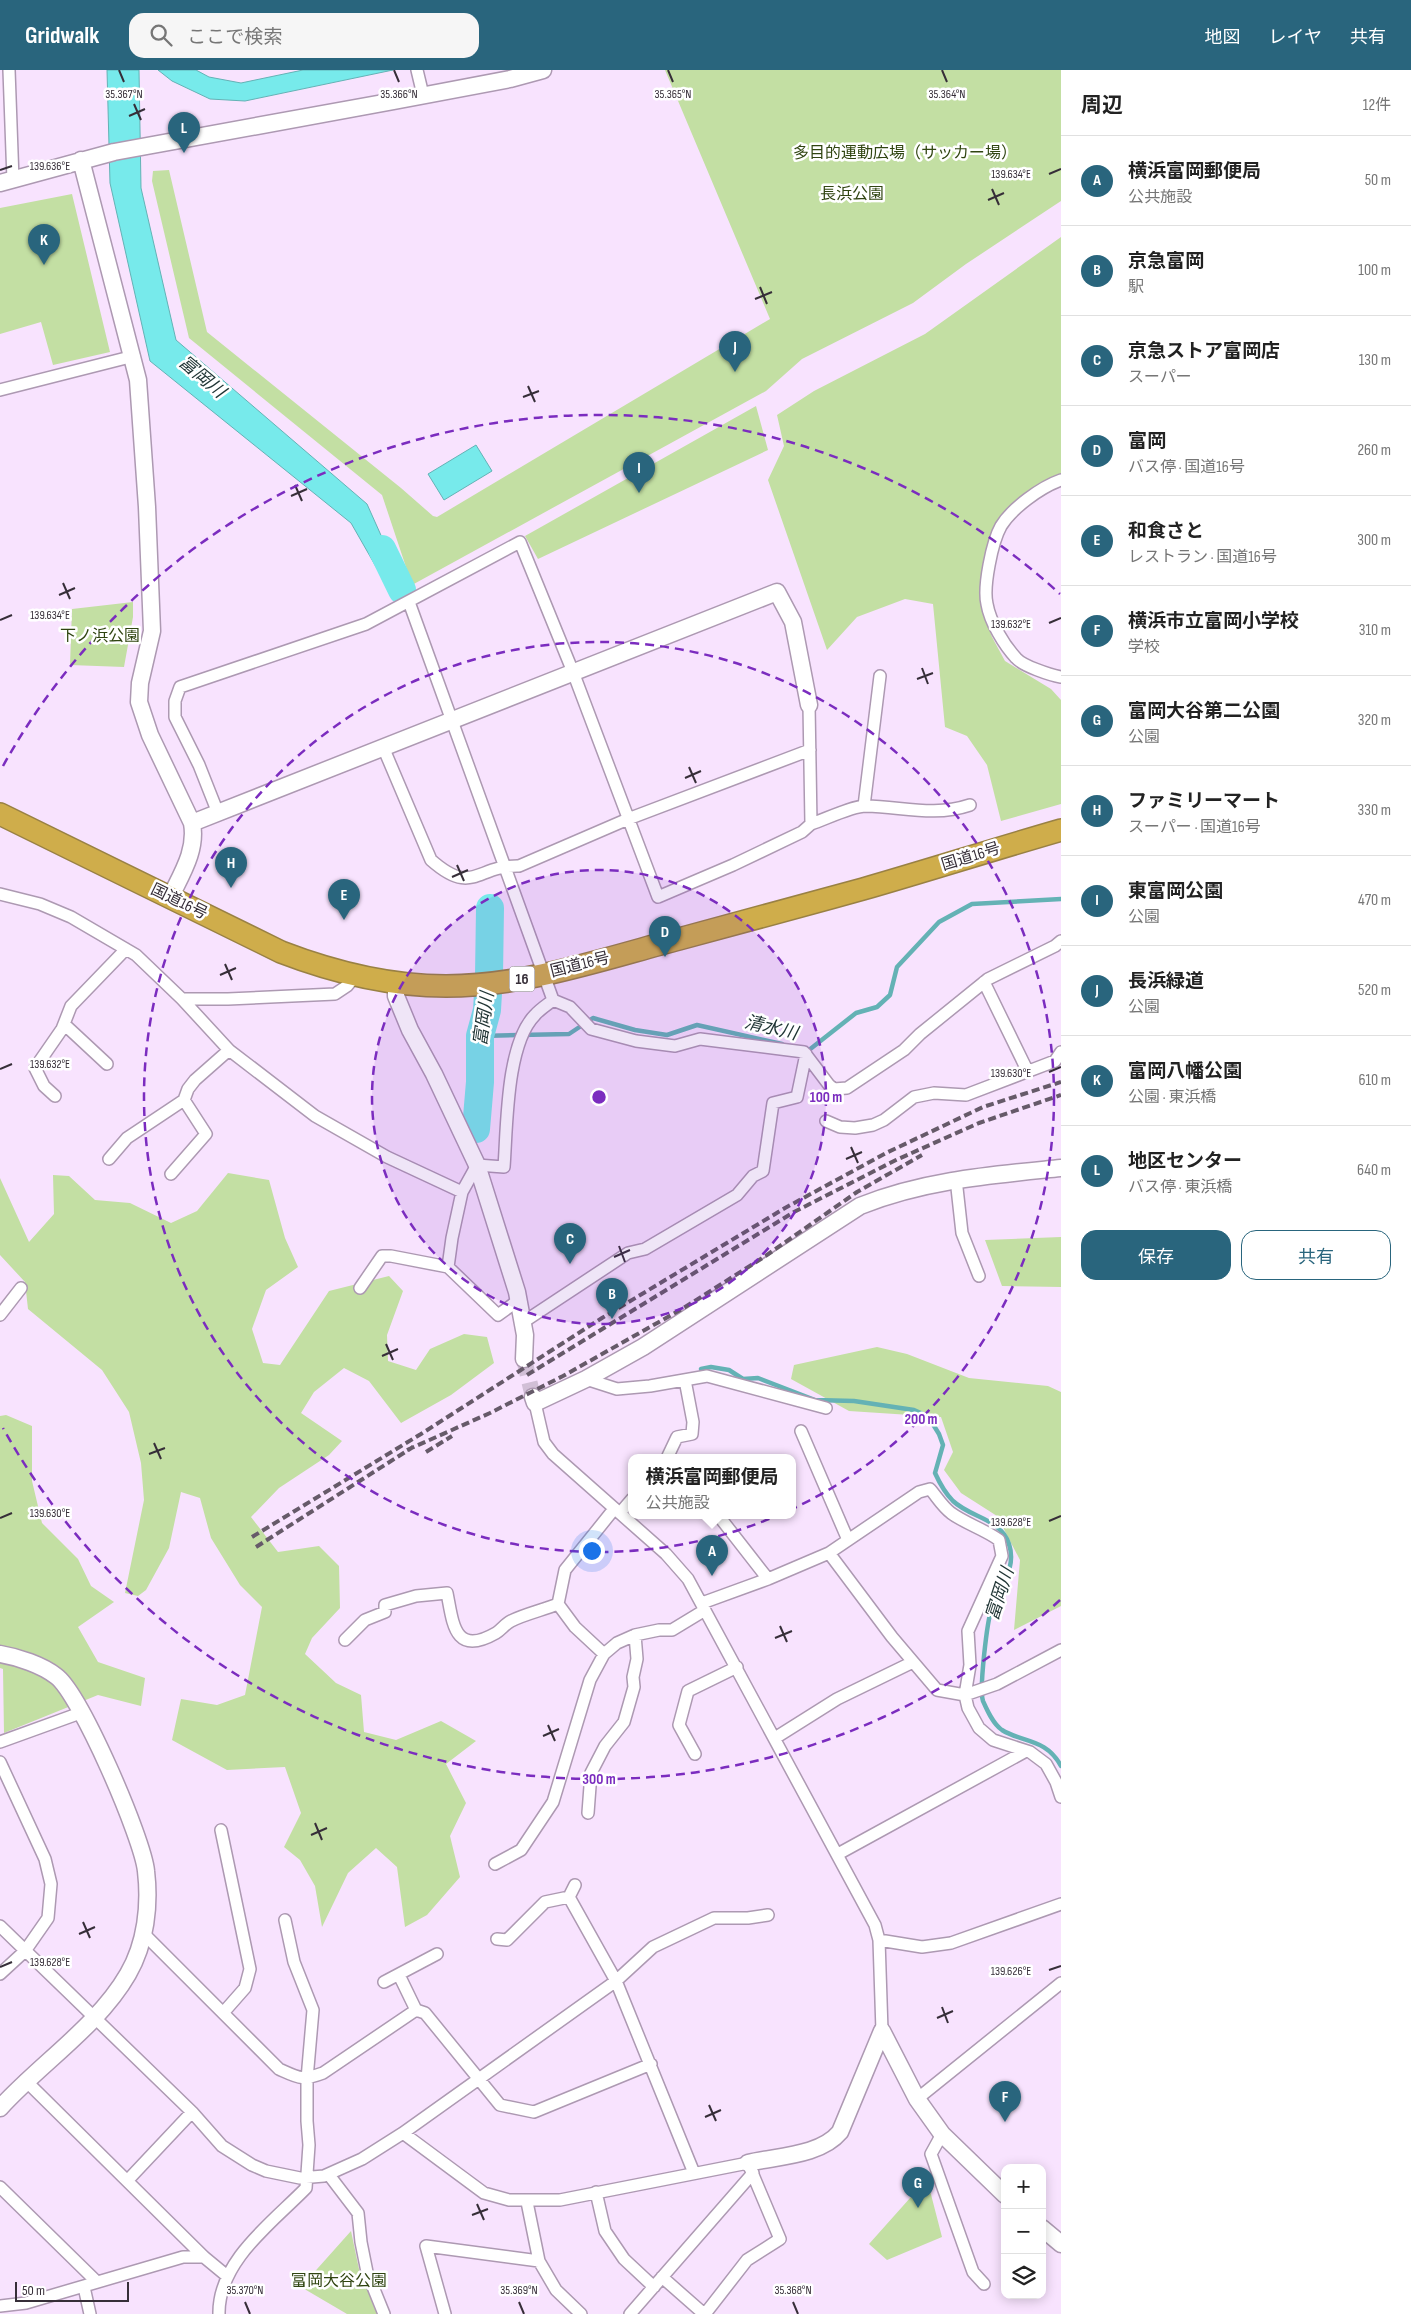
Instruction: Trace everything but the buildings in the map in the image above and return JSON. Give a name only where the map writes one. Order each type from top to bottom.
[{"type":"highway","name":"国道16号","points":[[0,814],[280,952],[307,962],[356,975],[396,982],[446,986],[490,984],[545,974],[862,889],[1061,830]]},
{"type":"street","points":[[9,70],[6,181],[114,152],[510,79],[544,70]]},
{"type":"street","points":[[417,70],[424,95]]},
{"type":"street","points":[[81,160],[134,356],[138,380],[152,631],[140,683],[139,702],[150,735],[192,823],[194,836],[192,850],[170,898]]},
{"type":"street","points":[[0,390],[134,356]]},
{"type":"street","points":[[1060,483],[1025,500],[1001,526],[986,576],[986,586],[987,605],[999,633],[1017,660],[1049,675],[1061,678]]},
{"type":"street","points":[[218,813],[200,765],[175,717],[175,701],[180,687],[366,624],[520,542],[573,672],[658,897],[733,866],[802,832],[811,824],[864,806],[936,812],[954,810],[970,805]]},
{"type":"street","points":[[192,823],[777,592],[793,622],[809,704],[811,824]]},
{"type":"street","points":[[409,602],[553,1000]]},
{"type":"street","points":[[864,806],[880,676]]},
{"type":"street","points":[[383,748],[431,860],[446,873],[462,880],[505,866],[519,866],[628,819],[810,750]]},
{"type":"street","points":[[0,894],[40,904],[71,916],[136,955],[182,998],[228,1050],[315,1116],[387,1157],[462,1192]]},
{"type":"street","points":[[553,1000],[570,1007],[591,1028],[636,1041],[675,1046],[700,1038],[804,1052],[829,1085],[834,1089],[847,1088],[904,1050],[920,1034],[984,982],[1055,946],[1061,941]]},
{"type":"street","points":[[54,1096],[44,1086],[35,1068],[64,1024],[70,1006],[126,949]]},
{"type":"street","points":[[182,998],[228,1000],[335,994],[347,986],[356,975]]},
{"type":"street","points":[[396,982],[396,996],[410,1030],[434,1074],[477,1166],[518,1300],[525,1335],[524,1359]]},
{"type":"street","points":[[984,982],[1028,1072]]},
{"type":"street","points":[[477,1166],[504,1167],[508,1102],[515,1050],[534,1016],[553,1000]]},
{"type":"street","points":[[64,1024],[107,1064]]},
{"type":"street","points":[[109,1159],[127,1138],[184,1100],[188,1089],[195,1080],[228,1050]]},
{"type":"street","points":[[826,1120],[840,1127],[855,1128],[873,1125],[884,1120],[914,1097],[934,1093],[966,1095],[1055,1061],[1061,1052]]},
{"type":"street","points":[[522,1323],[628,1253],[650,1246],[737,1196],[753,1176],[763,1171],[773,1103],[797,1097],[806,1054]]},
{"type":"street","points":[[171,1174],[206,1134],[184,1100]]},
{"type":"street","points":[[448,1267],[462,1192],[477,1166]]},
{"type":"street","points":[[403,2133],[484,2193],[510,2200],[527,2202],[560,2200],[694,2173],[751,2168],[832,2142],[840,2132],[882,2031],[879,1940],[875,1925],[774,1738],[738,1667],[688,1579],[666,1554],[553,1454],[544,1442],[534,1400],[586,1379],[643,1347],[860,1206],[885,1196],[956,1179],[1061,1168]]},
{"type":"street","points":[[956,1179],[962,1233],[979,1276]]},
{"type":"street","points":[[360,1288],[382,1256],[391,1256],[448,1267],[498,1315],[518,1300]]},
{"type":"street","points":[[0,1315],[22,1288]]},
{"type":"street","points":[[586,1379],[617,1389],[707,1376],[826,1408]]},
{"type":"street","points":[[669,1454],[677,1437],[692,1434],[693,1422],[685,1380]]},
{"type":"street","points":[[801,1431],[848,1540]]},
{"type":"street","points":[[495,1864],[521,1850],[553,1802],[590,1680],[604,1654],[617,1643],[635,1635],[659,1630],[672,1630],[703,1606],[829,1553],[919,1492],[930,1489],[942,1505],[953,1514],[988,1532],[999,1540],[1002,1556],[968,1631],[970,1665],[965,1695],[968,1708],[979,1728],[993,1740],[1026,1751],[1046,1764],[1056,1782],[1061,1797]]},
{"type":"street","points":[[604,1654],[575,1627],[558,1604],[565,1570],[617,1511],[628,1501]]},
{"type":"street","points":[[721,1519],[768,1579]]},
{"type":"street","points":[[829,1553],[912,1662],[937,1690],[965,1695],[997,1684],[1061,1650]]},
{"type":"street","points":[[345,1640],[365,1620],[385,1612],[385,1605],[416,1596],[448,1592],[456,1633],[464,1640],[474,1641],[496,1633],[509,1621],[558,1604]]},
{"type":"street","points":[[588,1813],[591,1773],[604,1746],[624,1722],[634,1687],[633,1677],[637,1659],[635,1635]]},
{"type":"street","points":[[0,1654],[26,1661],[56,1676],[70,1690],[82,1712],[139,1841],[146,1868],[148,1905],[138,1950],[128,1973],[94,2018],[25,2080],[0,2108]]},
{"type":"street","points":[[774,1738],[836,1699],[912,1662]]},
{"type":"street","points":[[695,1754],[679,1725],[688,1691],[738,1667]]},
{"type":"street","points":[[0,1742],[82,1712]]},
{"type":"street","points":[[838,1854],[1026,1751]]},
{"type":"street","points":[[0,1762],[45,1859],[51,1884],[48,1918],[25,1951],[0,1974]]},
{"type":"street","points":[[221,1830],[250,1969],[245,1988],[223,2013]]},
{"type":"street","points":[[569,1898],[575,1885]]},
{"type":"street","points":[[497,1939],[507,1940],[544,1902],[569,1898]]},
{"type":"street","points":[[569,1898],[616,1981],[694,2173]]},
{"type":"street","points":[[879,1940],[922,1947],[951,1943],[1061,1904]]},
{"type":"street","points":[[0,1926],[192,2112],[222,2146],[252,2166],[266,2171],[308,2179],[328,2174],[362,2160],[403,2133],[477,2078],[616,1981],[653,1947],[714,1918],[748,1918],[768,1914]]},
{"type":"street","points":[[219,2314],[227,2276],[246,2250],[306,2188],[308,2179],[308,2079],[313,2010],[294,1962],[285,1920]]},
{"type":"street","points":[[143,1932],[279,2069],[295,2077],[308,2079],[323,2073],[416,2010]]},
{"type":"street","points":[[384,1982],[437,1954]]},
{"type":"street","points":[[398,1975],[416,2010],[425,2013],[500,2105],[534,2112],[651,2064]]},
{"type":"street","points":[[917,2099],[1061,1983]]},
{"type":"street","points":[[882,2031],[917,2099],[942,2134],[1001,2191]]},
{"type":"street","points":[[25,2080],[204,2257],[227,2276]]},
{"type":"street","points":[[127,2181],[192,2112]]},
{"type":"street","points":[[942,2134],[931,2154],[973,2272],[984,2284]]},
{"type":"street","points":[[630,2314],[662,2278],[751,2168]]},
{"type":"street","points":[[662,2278],[704,2314],[747,2260],[780,2239],[751,2168]]},
{"type":"street","points":[[328,2174],[358,2212],[367,2272],[384,2314]]},
{"type":"street","points":[[0,2186],[97,2282]]},
{"type":"street","points":[[596,2192],[605,2231],[624,2259],[654,2287]]},
{"type":"street","points":[[527,2202],[539,2261],[556,2290],[580,2314]]},
{"type":"street","points":[[1046,2231],[1061,2244]]},
{"type":"street","points":[[445,2314],[426,2246],[539,2261]]},
{"type":"street","points":[[0,2306],[26,2303],[183,2257],[204,2257]]},
{"type":"street","points":[[84,2287],[90,2314]]},
{"type":"green space","name":"長浜公園","points":[[665,70],[1061,70],[1061,201],[966,264],[913,303],[802,359],[766,391],[412,585],[382,495],[189,338],[152,181],[153,171],[169,170],[207,332],[401,488],[433,516],[437,517],[770,319]]},
{"type":"green space","points":[[72,194],[110,352],[53,365],[41,322],[0,334],[0,208]]},
{"type":"green space","points":[[1061,237],[1061,476],[998,524],[982,577],[981,605],[992,637],[1005,661],[1051,689],[1061,700],[1061,804],[1001,821],[987,765],[967,736],[945,727],[933,604],[905,599],[857,617],[827,650],[768,480],[784,446],[777,415],[814,391],[925,334]]},
{"type":"green space","points":[[756,406],[768,450],[538,559],[525,536]]},
{"type":"green space","name":"下ノ浜公園","points":[[133,602],[133,617],[124,667],[70,665],[72,609]]},
{"type":"green space","points":[[228,1173],[269,1180],[285,1238],[298,1267],[266,1290],[252,1329],[263,1363],[280,1365],[329,1291],[389,1276],[403,1291],[387,1335],[388,1361],[416,1370],[430,1349],[464,1334],[487,1337],[494,1363],[451,1395],[401,1423],[369,1381],[344,1368],[314,1392],[301,1413],[342,1441],[329,1455],[279,1488],[251,1517],[278,1552],[319,1546],[339,1566],[340,1608],[312,1638],[305,1654],[336,1683],[361,1695],[364,1732],[396,1740],[441,1721],[476,1741],[446,1764],[466,1803],[450,1836],[460,1877],[427,1915],[405,1927],[397,1867],[376,1848],[348,1873],[322,1927],[315,1886],[300,1860],[284,1847],[301,1813],[285,1767],[227,1770],[172,1740],[181,1699],[217,1705],[245,1695],[262,1607],[240,1585],[211,1538],[200,1498],[181,1492],[169,1548],[146,1590],[138,1596],[125,1593],[144,1500],[141,1463],[129,1412],[102,1370],[28,1309],[25,1282],[0,1255],[0,1178],[29,1242],[54,1214],[53,1175],[69,1176],[95,1200],[130,1203],[171,1223],[197,1211]]},
{"type":"green space","points":[[1061,1237],[1061,1287],[1002,1286],[985,1240]]},
{"type":"green space","points":[[877,1347],[907,1354],[969,1378],[1048,1386],[1061,1392],[1061,1606],[1014,1630],[1020,1560],[997,1516],[961,1493],[944,1470],[953,1452],[941,1417],[849,1411],[791,1379],[794,1365]]},
{"type":"green space","points":[[6,1415],[32,1426],[32,1481],[42,1523],[78,1559],[91,1586],[114,1602],[78,1627],[98,1662],[145,1678],[141,1706],[98,1695],[4,1733],[3,1669],[0,1668],[0,1416]]},
{"type":"green space","points":[[927,2179],[942,2237],[887,2260],[869,2244]]},
{"type":"green space","name":"富岡大谷公園","points":[[351,2231],[359,2269],[377,2314],[347,2314],[301,2287]]},
{"type":"water","points":[[107,70],[139,70],[141,188],[176,340],[367,504],[401,580],[387,586],[351,523],[150,361],[110,183]]},
{"type":"water","points":[[158,70],[196,70],[209,77],[241,83],[303,70],[393,70],[245,101],[210,99],[172,81]]},
{"type":"water","points":[[476,445],[492,471],[444,500],[428,474]]},
{"type":"waterway","name":"富岡川","points":[[382,549],[402,590]]},
{"type":"waterway","name":"清水川","points":[[805,1049],[809,1050],[856,1013],[877,1007],[890,995],[897,967],[939,922],[972,904],[1061,899]]},
{"type":"waterway","name":"富岡川","points":[[476,1129],[480,1082],[480,1036],[487,1010],[490,908]]},
{"type":"waterway","name":"清水川","points":[[480,1036],[569,1034],[593,1018],[635,1030],[667,1035],[697,1025],[782,1044]]},
{"type":"waterway","name":"富岡川","points":[[701,1369],[711,1367],[729,1370],[743,1379],[758,1378],[815,1400],[854,1401],[914,1410],[925,1415],[931,1421],[943,1445],[935,1473],[943,1488],[960,1507],[992,1523],[999,1529],[1005,1535],[1011,1553],[1009,1569],[990,1615],[983,1670],[983,1701],[991,1717],[1002,1730],[1034,1742],[1048,1750],[1061,1766]]},
{"type":"tunnel","points":[[524,1359],[533,1397]]},
{"type":"railway","points":[[252,1537],[421,1434],[602,1318],[785,1208],[886,1153],[983,1107],[1061,1082]]},
{"type":"railway","points":[[527,1375],[794,1212],[896,1160],[979,1123],[1061,1095]]},
{"type":"railway","points":[[407,1450],[490,1413],[563,1376],[682,1309],[764,1257],[857,1192],[922,1155]]},
{"type":"railway","points":[[426,1452],[452,1436]]},
{"type":"railway","points":[[256,1547],[413,1447]]},
{"type":"place","name":"地区センター","points":[[184,153]]},
{"type":"place","name":"富岡八幡公園","points":[[44,265]]},
{"type":"place","name":"長浜緑道","points":[[735,372]]},
{"type":"place","name":"東富岡公園","points":[[639,493]]},
{"type":"place","name":"ファミリーマート","points":[[231,888]]},
{"type":"place","name":"和食さと","points":[[344,920]]},
{"type":"place","name":"富岡","points":[[665,957]]},
{"type":"place","name":"京急ストア富岡店","points":[[570,1264]]},
{"type":"place","name":"京急富岡","points":[[612,1319]]},
{"type":"place","name":"横浜富岡郵便局","points":[[712,1576]]},
{"type":"place","name":"横浜市立富岡小学校","points":[[1005,2122]]},
{"type":"place","name":"富岡大谷第二公園","points":[[918,2208]]},
{"type":"park label","name":"多目的運動広場（サッカー場）","points":[[905,153]]}]
